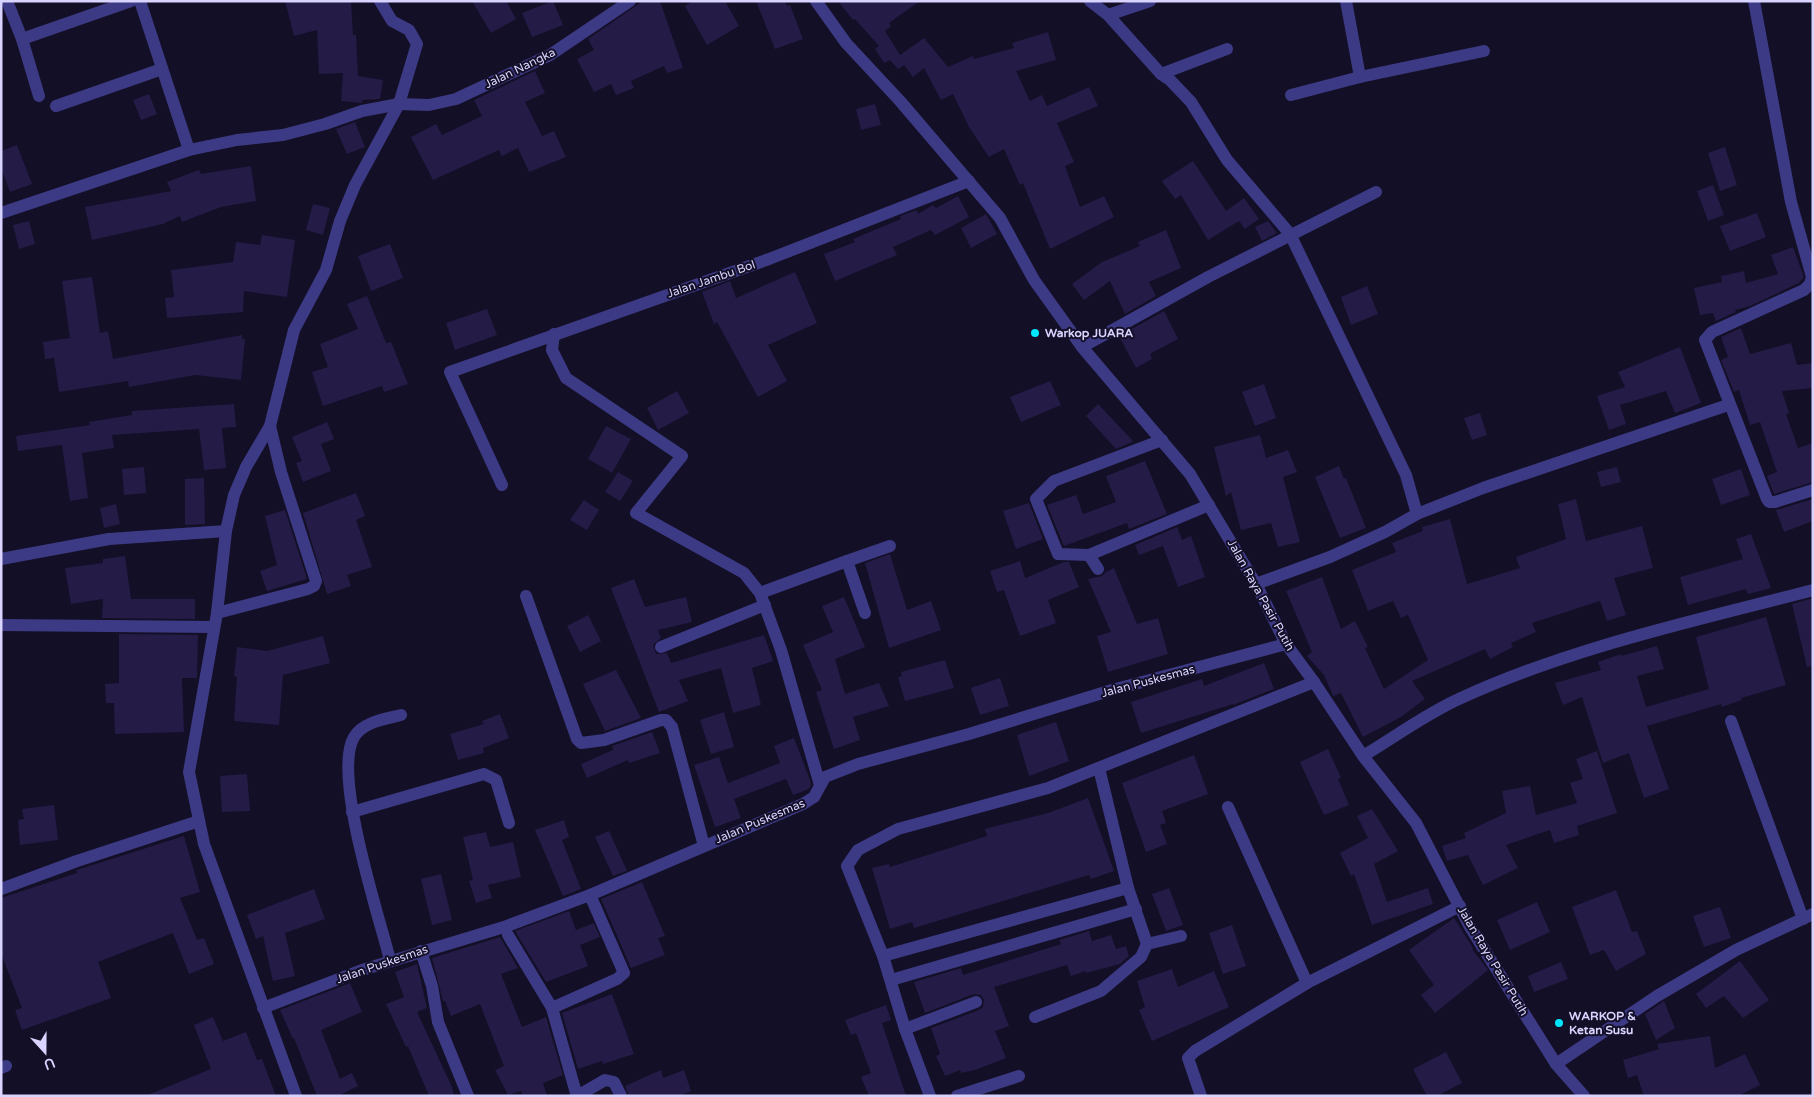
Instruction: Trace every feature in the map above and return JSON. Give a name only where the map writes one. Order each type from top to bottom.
[{"type":"street","points":[[7,1],[22,39],[39,96]]},
{"type":"street","points":[[22,39],[131,1]]},
{"type":"street","points":[[140,1],[189,150]]},
{"type":"street","points":[[296,1096],[262,1008],[213,870],[199,821],[189,772],[217,613],[226,532],[234,495],[246,467],[270,426],[294,330],[326,270],[340,221],[355,185],[399,104],[417,44],[409,30],[392,21],[380,1]]},
{"type":"street","name":"Jalan Nangka","points":[[1,213],[189,150],[237,140],[283,135],[325,124],[362,111],[399,104],[429,105],[456,99],[550,55],[630,1]]},
{"type":"street","name":"Jalan Raya Pasir Putih","points":[[816,1],[846,43],[900,101],[1000,218],[1034,280],[1082,347],[1190,474],[1256,584],[1286,644],[1314,682],[1363,756],[1416,822],[1470,928],[1556,1064],[1584,1096]]},
{"type":"street","points":[[1090,1],[1108,15],[1161,74],[1170,80],[1191,102],[1227,160],[1290,234],[1406,474],[1417,514]]},
{"type":"street","points":[[1108,15],[1150,1]]},
{"type":"street","points":[[1346,1],[1360,77]]},
{"type":"street","points":[[1754,1],[1791,202],[1812,277],[1810,284],[1804,290],[1706,336],[1705,345],[1767,500],[1769,502],[1776,502],[1813,490]]},
{"type":"street","points":[[1161,74],[1227,49]]},
{"type":"street","points":[[1291,95],[1360,77],[1484,51]]},
{"type":"street","points":[[56,106],[162,69]]},
{"type":"street","name":"Jalan Jambu Bol","points":[[502,485],[450,372],[769,259],[969,182]]},
{"type":"street","points":[[1082,347],[1290,234],[1376,192]]},
{"type":"street","points":[[554,334],[552,350],[566,378],[682,456],[636,513],[744,573],[762,599],[781,650],[820,785]]},
{"type":"street","points":[[1256,584],[1330,557],[1386,532],[1417,514],[1483,488],[1728,406]]},
{"type":"street","points":[[217,613],[308,589],[314,586],[316,580],[281,472],[270,426]]},
{"type":"street","points":[[1162,440],[1054,481],[1036,499],[1057,553],[1060,555],[1089,555],[1210,505]]},
{"type":"street","points":[[1,559],[109,539],[226,532]]},
{"type":"street","points":[[661,647],[848,561],[890,546]]},
{"type":"street","points":[[1089,555],[1098,569]]},
{"type":"street","points":[[848,561],[865,613]]},
{"type":"street","points":[[1363,756],[1459,698],[1550,664],[1657,631],[1813,590]]},
{"type":"street","points":[[526,596],[576,739],[581,743],[604,740],[661,720],[666,720],[672,727],[704,846]]},
{"type":"street","points":[[1,625],[214,627]]},
{"type":"street","name":"Jalan Puskesmas","points":[[262,1008],[390,960],[504,927],[590,895],[803,804],[814,797],[825,777],[858,764],[969,734],[1112,690],[1286,644]]},
{"type":"street","points":[[930,1096],[905,1029],[883,956],[847,866],[858,850],[898,829],[1048,788],[1314,682]]},
{"type":"street","points":[[390,960],[352,812],[348,783],[348,756],[354,736],[370,723],[401,715]]},
{"type":"street","points":[[1556,1064],[1657,996],[1736,950],[1808,917],[1732,721]]},
{"type":"street","points":[[1035,1017],[1101,991],[1141,957],[1147,944],[1128,888],[1099,768]]},
{"type":"street","points":[[352,812],[484,774],[496,780],[509,823]]},
{"type":"street","points":[[1228,806],[1307,983]]},
{"type":"street","points":[[1,889],[77,861],[199,821]]},
{"type":"street","points":[[883,956],[1128,888]]},
{"type":"street","points":[[552,1008],[617,979],[624,973],[590,895]]},
{"type":"street","points":[[1202,1096],[1188,1058],[1191,1054],[1307,983],[1460,906]]},
{"type":"street","points":[[891,980],[1136,909]]},
{"type":"street","points":[[508,935],[552,1008],[576,1093],[581,1094],[605,1080],[614,1082],[620,1096]]},
{"type":"street","points":[[1147,944],[1181,936]]},
{"type":"street","points":[[421,951],[432,986],[438,1022],[468,1096]]},
{"type":"street","points":[[905,1029],[976,1002]]},
{"type":"street","points":[[957,1096],[1019,1076]]},
{"type":"building","points":[[285,1],[351,1],[353,35],[356,35],[358,76],[383,80],[380,99],[362,100],[362,103],[341,101],[343,73],[319,74],[317,30],[294,36]]},
{"type":"building","points":[[472,1],[506,1],[516,19],[491,33]]},
{"type":"building","points":[[553,1],[563,25],[532,37],[522,13]]},
{"type":"building","points":[[643,1],[660,1],[683,68],[667,73],[664,66],[631,81],[634,88],[616,95],[611,84],[594,92],[577,59],[594,50],[588,39]]},
{"type":"building","points":[[693,1],[725,1],[739,26],[707,45],[685,6]]},
{"type":"building","points":[[756,1],[785,1],[787,6],[790,5],[803,39],[775,49]]},
{"type":"building","points":[[838,1],[920,1],[889,23],[891,26],[885,31],[900,55],[924,38],[948,67],[973,56],[974,59],[1014,48],[1012,43],[1048,32],[1056,60],[1016,71],[1030,101],[1042,95],[1047,106],[1089,87],[1098,106],[1057,123],[1074,162],[1065,166],[1080,207],[1104,196],[1114,217],[1050,249],[1023,183],[1020,185],[1004,149],[989,157],[969,127],[953,94],[941,100],[924,68],[913,77],[904,65],[898,69],[890,60],[884,63],[875,49],[879,46],[855,19],[853,20]]},
{"type":"building","points":[[535,71],[545,93],[525,102],[542,136],[554,131],[566,157],[529,172],[518,148],[502,156],[499,150],[433,180],[411,137],[436,124],[442,135],[482,116],[474,100]]},
{"type":"building","points":[[149,94],[157,114],[141,120],[133,100]]},
{"type":"building","points":[[875,104],[881,125],[861,130],[856,109]]},
{"type":"building","points":[[355,122],[365,147],[347,154],[336,129]]},
{"type":"building","points":[[17,145],[32,184],[10,192],[1,168],[1,151]]},
{"type":"building","points":[[1725,147],[1737,185],[1720,191],[1708,153]]},
{"type":"building","points":[[1193,161],[1226,211],[1244,198],[1259,219],[1245,229],[1239,221],[1208,240],[1181,195],[1175,199],[1162,181]]},
{"type":"building","points":[[251,166],[256,201],[221,207],[182,222],[180,216],[163,224],[92,240],[85,207],[171,191],[167,182],[199,170],[201,174]]},
{"type":"building","points":[[1713,185],[1724,215],[1708,221],[1697,191]]},
{"type":"building","points":[[958,196],[969,217],[935,235],[931,230],[893,247],[897,255],[835,281],[824,254],[855,242],[853,239],[901,219],[900,216],[917,210],[918,214],[933,205],[936,208]]},
{"type":"building","points":[[313,204],[330,208],[323,235],[306,230]]},
{"type":"building","points":[[1757,213],[1766,237],[1730,251],[1720,226]]},
{"type":"building","points":[[986,214],[997,234],[971,248],[961,228]]},
{"type":"building","points":[[29,221],[35,244],[19,249],[13,225]]},
{"type":"building","points":[[1268,221],[1277,233],[1262,241],[1255,227]]},
{"type":"building","points":[[1166,230],[1181,268],[1149,282],[1156,296],[1125,314],[1110,281],[1084,300],[1072,284],[1102,262],[1140,246],[1138,242]]},
{"type":"building","points":[[262,235],[295,240],[287,297],[244,291],[243,312],[167,318],[165,298],[174,297],[171,270],[233,262],[236,242],[260,245]]},
{"type":"building","points":[[390,244],[403,278],[371,291],[358,256]]},
{"type":"building","points":[[1793,247],[1804,277],[1799,283],[1750,306],[1735,310],[1736,312],[1716,321],[1713,313],[1700,315],[1694,288],[1722,282],[1721,276],[1744,271],[1746,283],[1778,274],[1771,255]]},
{"type":"building","points":[[795,272],[817,323],[768,345],[787,381],[758,397],[717,322],[714,324],[702,292],[730,281],[736,298]]},
{"type":"building","points":[[92,277],[100,333],[108,331],[113,359],[242,335],[242,339],[245,339],[241,380],[195,375],[129,387],[128,381],[59,392],[54,358],[45,359],[43,342],[70,338],[62,281]]},
{"type":"building","points":[[1367,286],[1378,314],[1351,325],[1341,297]]},
{"type":"building","points":[[367,296],[386,343],[391,342],[408,384],[384,392],[382,386],[323,406],[312,372],[328,367],[320,344],[358,329],[347,304]]},
{"type":"building","points":[[487,309],[497,335],[455,350],[446,323]]},
{"type":"building","points":[[1164,311],[1178,339],[1150,354],[1152,359],[1136,368],[1119,336]]},
{"type":"building","points":[[1741,328],[1750,354],[1791,343],[1797,365],[1813,363],[1813,388],[1782,391],[1789,413],[1786,414],[1798,448],[1813,443],[1813,482],[1774,494],[1767,476],[1777,472],[1760,422],[1750,425],[1739,390],[1734,392],[1721,360],[1728,357],[1721,337]]},
{"type":"building","points":[[1680,347],[1701,403],[1675,413],[1666,391],[1620,405],[1626,424],[1609,430],[1597,396],[1625,387],[1618,372]]},
{"type":"building","points":[[1050,381],[1061,405],[1021,422],[1010,397]]},
{"type":"building","points":[[1264,384],[1276,418],[1255,426],[1242,392]]},
{"type":"building","points":[[677,391],[689,413],[658,430],[647,408]]},
{"type":"building","points":[[234,404],[236,427],[222,428],[226,468],[204,470],[199,429],[112,435],[114,448],[82,453],[88,498],[70,501],[62,445],[18,451],[16,436],[90,425],[89,422],[132,415],[132,411]]},
{"type":"building","points":[[1098,404],[1133,441],[1116,449],[1086,416]]},
{"type":"building","points":[[1480,413],[1487,435],[1472,440],[1464,418]]},
{"type":"building","points":[[327,422],[334,439],[321,444],[331,471],[303,482],[296,463],[302,461],[292,437]]},
{"type":"building","points":[[606,426],[631,439],[612,473],[588,459]]},
{"type":"building","points":[[1260,435],[1266,458],[1288,450],[1297,472],[1283,477],[1300,542],[1278,547],[1271,523],[1241,530],[1231,492],[1226,496],[1214,447]]},
{"type":"building","points":[[1145,461],[1167,514],[1129,529],[1127,523],[1064,546],[1047,505],[1076,495],[1083,514],[1116,502],[1106,476]]},
{"type":"building","points":[[1339,466],[1344,479],[1346,478],[1366,528],[1340,538],[1315,477]]},
{"type":"building","points":[[144,467],[146,493],[124,495],[122,469]]},
{"type":"building","points":[[1617,467],[1621,482],[1601,487],[1597,472]]},
{"type":"building","points":[[1741,469],[1750,495],[1721,505],[1712,479]]},
{"type":"building","points":[[618,472],[633,481],[620,501],[605,492]]},
{"type":"building","points":[[204,478],[205,524],[185,525],[185,479]]},
{"type":"building","points":[[356,493],[365,516],[356,520],[372,567],[347,575],[351,586],[327,594],[303,513]]},
{"type":"building","points":[[1576,499],[1586,541],[1642,526],[1653,568],[1614,578],[1626,615],[1607,621],[1600,601],[1532,623],[1536,632],[1511,643],[1513,647],[1490,659],[1485,649],[1412,681],[1425,699],[1401,717],[1363,737],[1341,693],[1333,696],[1324,675],[1307,656],[1312,652],[1286,591],[1322,577],[1341,629],[1355,621],[1368,647],[1365,648],[1384,689],[1428,660],[1408,615],[1401,618],[1393,601],[1368,611],[1352,570],[1396,552],[1392,543],[1423,531],[1422,527],[1450,519],[1467,584],[1520,568],[1516,557],[1566,539],[1558,504]]},
{"type":"building","points":[[1813,499],[1813,521],[1784,532],[1776,510]]},
{"type":"building","points":[[584,500],[599,510],[587,530],[570,520]]},
{"type":"building","points":[[1029,503],[1043,539],[1016,549],[1003,511]]},
{"type":"building","points":[[116,504],[120,524],[104,528],[100,508]]},
{"type":"building","points":[[285,510],[307,579],[267,591],[260,571],[277,565],[265,516]]},
{"type":"building","points":[[1177,527],[1182,540],[1191,536],[1205,577],[1178,587],[1163,546],[1139,555],[1135,545]]},
{"type":"building","points":[[1751,534],[1771,588],[1748,594],[1746,589],[1688,605],[1680,577],[1743,559],[1736,539]]},
{"type":"building","points":[[890,554],[907,610],[931,601],[941,630],[889,648],[865,563]]},
{"type":"building","points":[[125,556],[131,599],[195,599],[195,619],[102,618],[103,599],[71,604],[65,568],[103,563],[103,559]]},
{"type":"building","points":[[1020,561],[1025,578],[1064,562],[1069,562],[1079,587],[1048,600],[1056,623],[1020,636],[1004,590],[997,592],[990,571]]},
{"type":"building","points":[[1114,568],[1137,624],[1158,618],[1168,654],[1108,672],[1097,636],[1111,632],[1088,579],[1102,576]]},
{"type":"building","points":[[634,579],[645,607],[686,597],[692,622],[658,630],[661,638],[653,645],[656,654],[667,653],[671,663],[764,635],[773,661],[752,668],[761,705],[733,713],[721,668],[679,680],[688,701],[659,712],[611,588]]},
{"type":"building","points":[[844,597],[865,647],[835,659],[845,694],[879,683],[889,706],[853,717],[860,740],[834,749],[816,692],[822,690],[803,645],[833,632],[822,606]]},
{"type":"building","points":[[1813,598],[1813,666],[1807,667],[1792,604]]},
{"type":"building","points":[[588,615],[601,641],[580,652],[567,626]]},
{"type":"building","points":[[1766,617],[1786,685],[1741,698],[1742,700],[1722,707],[1721,704],[1647,726],[1669,789],[1644,798],[1629,753],[1603,763],[1582,697],[1563,705],[1555,683],[1601,670],[1598,662],[1621,654],[1621,656],[1657,646],[1664,669],[1637,676],[1646,707],[1709,689],[1696,637]]},
{"type":"building","points":[[119,634],[198,635],[197,678],[182,678],[184,732],[115,734],[114,703],[106,703],[105,684],[119,683]]},
{"type":"building","points":[[323,636],[330,663],[283,675],[279,725],[234,721],[237,677],[234,676],[237,647],[267,651]]},
{"type":"building","points":[[945,660],[954,688],[905,701],[898,677],[902,676],[901,672]]},
{"type":"building","points":[[1264,663],[1274,689],[1233,705],[1141,733],[1131,702],[1202,679],[1204,686]]},
{"type":"building","points":[[616,670],[641,718],[605,731],[583,684]]},
{"type":"building","points":[[1000,678],[1009,706],[980,715],[971,688]]},
{"type":"building","points":[[724,712],[734,747],[711,754],[700,720]]},
{"type":"building","points":[[500,714],[509,738],[483,748],[484,753],[458,760],[450,734],[484,724],[482,721]]},
{"type":"building","points":[[1056,722],[1069,761],[1029,776],[1017,735]]},
{"type":"building","points":[[652,732],[660,753],[629,763],[628,760],[587,778],[581,764],[613,750],[612,746]]},
{"type":"building","points":[[794,738],[810,780],[811,785],[809,789],[793,795],[786,779],[734,799],[741,818],[715,827],[694,765],[719,757],[728,783],[780,763],[774,746]]},
{"type":"building","points":[[1328,749],[1341,778],[1338,779],[1349,805],[1324,815],[1300,762]]},
{"type":"building","points":[[1597,751],[1617,813],[1577,826],[1579,835],[1554,843],[1550,830],[1506,845],[1518,868],[1483,885],[1468,855],[1447,861],[1442,846],[1466,838],[1464,833],[1506,813],[1502,791],[1530,786],[1536,815],[1577,803],[1570,783],[1583,779],[1576,759]]},
{"type":"building","points":[[1194,755],[1208,794],[1162,811],[1166,823],[1160,825],[1167,844],[1146,852],[1122,783]]},
{"type":"building","points":[[247,774],[250,811],[222,812],[220,776]]},
{"type":"building","points":[[1088,798],[1114,871],[1091,879],[1089,875],[914,928],[912,922],[890,929],[872,868],[889,864],[890,867],[987,836],[985,829],[1048,813]]},
{"type":"building","points":[[54,805],[58,840],[20,845],[18,820],[24,819],[22,809]]},
{"type":"building","points":[[1372,809],[1398,851],[1374,864],[1387,902],[1428,888],[1433,904],[1372,925],[1354,874],[1351,876],[1340,853],[1368,838],[1357,816]]},
{"type":"building","points":[[564,820],[569,837],[562,840],[581,889],[563,896],[535,830]]},
{"type":"building","points":[[609,831],[627,871],[613,876],[595,837]]},
{"type":"building","points":[[486,832],[490,847],[513,842],[521,877],[488,885],[492,898],[476,903],[469,881],[473,880],[463,837]]},
{"type":"building","points":[[184,836],[200,892],[180,898],[197,940],[204,938],[214,964],[189,974],[173,933],[98,962],[111,998],[22,1030],[15,1010],[22,1008],[1,953],[1,898],[77,873],[76,870]]},
{"type":"building","points":[[441,874],[452,920],[432,925],[421,879]]},
{"type":"building","points":[[642,882],[665,936],[658,938],[665,955],[631,968],[601,899]]},
{"type":"building","points":[[1169,888],[1183,925],[1166,931],[1152,894]]},
{"type":"building","points":[[314,889],[325,919],[285,933],[295,976],[273,981],[263,936],[256,939],[247,915]]},
{"type":"building","points":[[1616,890],[1632,932],[1637,931],[1646,954],[1616,971],[1604,950],[1590,955],[1572,907]]},
{"type":"building","points":[[1537,902],[1550,932],[1510,950],[1497,920]]},
{"type":"building","points":[[1720,907],[1731,938],[1704,947],[1693,916]]},
{"type":"building","points":[[569,911],[576,930],[594,923],[600,937],[580,945],[588,966],[546,982],[515,931]]},
{"type":"building","points":[[1454,918],[1472,949],[1488,970],[1435,1013],[1421,995],[1434,985],[1409,950]]},
{"type":"building","points":[[1232,925],[1246,966],[1223,974],[1209,933]]},
{"type":"building","points":[[1089,931],[1092,941],[1111,935],[1116,949],[1126,946],[1129,956],[1120,964],[1086,973],[1086,971],[1071,976],[1067,965],[994,987],[1009,1026],[995,1031],[1006,1058],[975,1070],[961,1073],[960,1070],[945,1076],[936,1056],[940,1054],[931,1028],[979,1010],[983,1007],[984,1000],[981,995],[974,994],[925,1013],[914,982],[961,968],[963,975],[1061,944],[1059,940]]},
{"type":"building","points":[[500,937],[518,968],[501,974],[522,1027],[546,1017],[563,1075],[543,1083],[547,1096],[523,1096],[521,1091],[508,1095],[495,1070],[504,1066],[480,1004],[451,1016],[445,1001],[443,1001],[432,958]]},
{"type":"building","points":[[1740,961],[1769,1000],[1743,1018],[1724,996],[1706,1008],[1696,994]]},
{"type":"building","points":[[1561,962],[1568,979],[1534,992],[1528,976]]},
{"type":"building","points":[[417,964],[427,1008],[417,1012],[452,1087],[454,1096],[429,1096],[408,1046],[406,1047],[386,1004],[404,997],[395,972]]},
{"type":"building","points":[[1172,969],[1178,987],[1214,971],[1229,1007],[1152,1041],[1139,1010],[1145,1007],[1137,981]]},
{"type":"building","points":[[350,983],[362,1012],[321,1030],[340,1079],[352,1073],[358,1086],[338,1096],[317,1096],[294,1038],[280,1010]]},
{"type":"building","points":[[612,994],[634,1054],[603,1064],[602,1061],[578,1069],[562,1013]]},
{"type":"building","points":[[1664,1001],[1675,1028],[1656,1040],[1645,1014]]},
{"type":"building","points":[[886,1005],[891,1020],[882,1023],[906,1096],[869,1096],[861,1077],[871,1073],[856,1033],[851,1035],[845,1020]]},
{"type":"building","points":[[213,1017],[223,1041],[246,1032],[257,1060],[262,1059],[276,1096],[145,1096],[211,1069],[194,1025]]},
{"type":"building","points":[[1710,1036],[1715,1068],[1745,1054],[1760,1085],[1738,1096],[1644,1096],[1637,1075],[1628,1078],[1623,1060],[1659,1049],[1657,1044]]},
{"type":"building","points":[[1446,1052],[1462,1083],[1437,1096],[1427,1096],[1413,1069]]},
{"type":"building","points":[[661,1070],[663,1078],[684,1070],[691,1091],[679,1096],[629,1096],[625,1086]]},
{"type":"place","name":"Warkop JUARA","points":[[1035,333]]},
{"type":"place","name":"WARKOP & Ketan Susu","points":[[1559,1023]]}]
